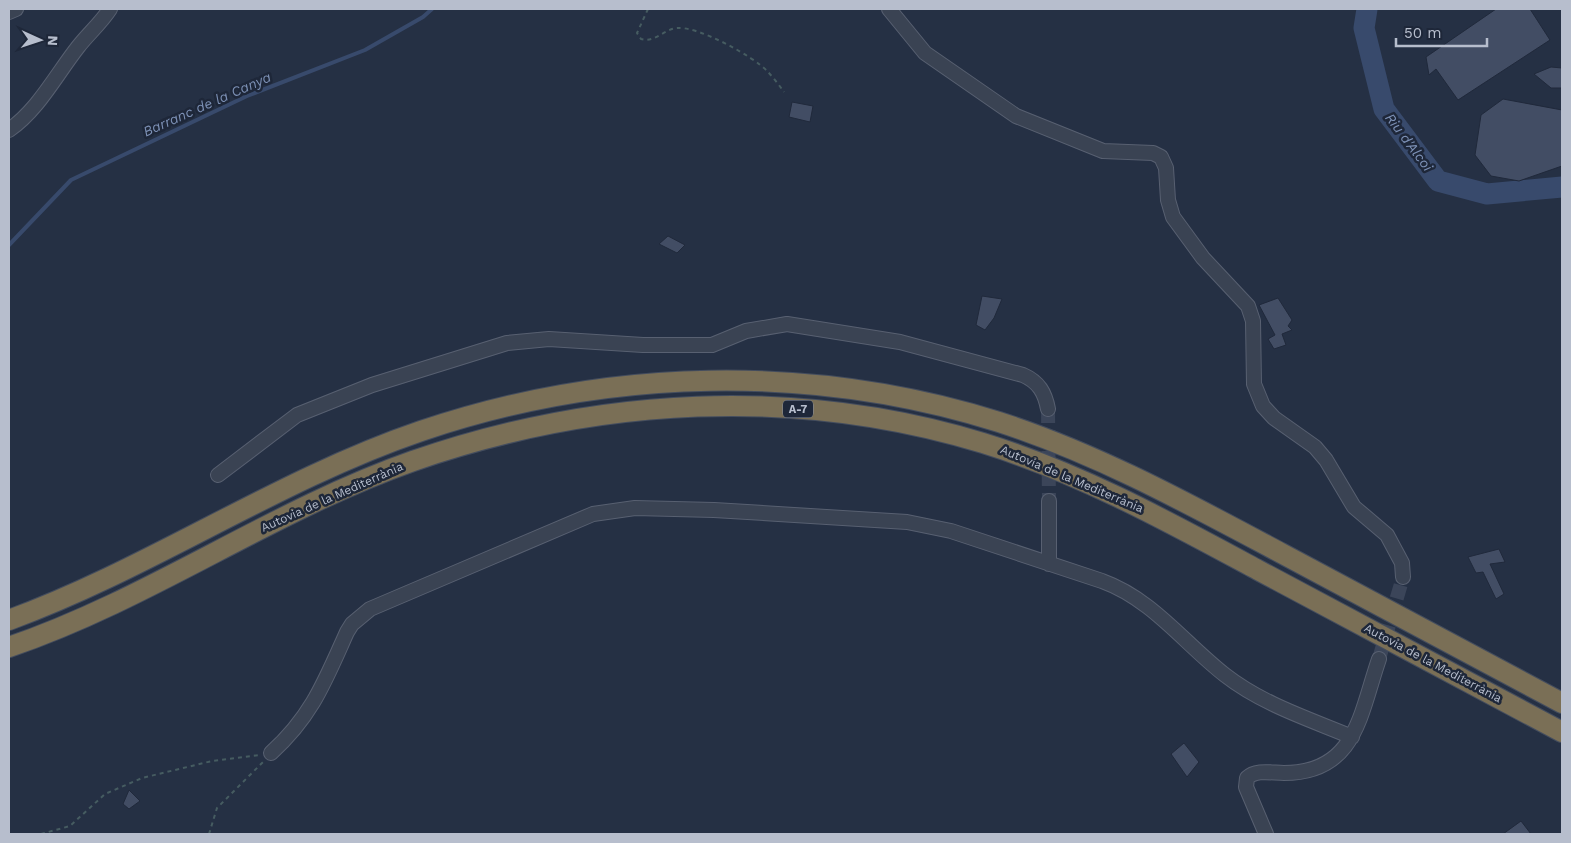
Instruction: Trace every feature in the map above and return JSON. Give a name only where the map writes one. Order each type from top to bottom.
[{"type":"highway","name":"Autovia de la Mediterrània","points":[[9,620],[116,576],[316,475],[367,452],[424,430],[514,404],[604,388],[668,382],[774,382],[852,389],[914,400],[989,419],[1061,444],[1167,492],[1562,703]]},
{"type":"highway","name":"Autovia de la Mediterrània","points":[[9,647],[43,635],[129,597],[352,486],[409,462],[468,443],[558,421],[642,409],[713,405],[776,407],[837,412],[929,429],[987,444],[1047,466],[1159,516],[1562,732]]},
{"type":"street","points":[[9,12],[16,9]]},
{"type":"street","points":[[9,130],[26,116],[79,45],[99,25],[110,9]]},
{"type":"street","points":[[890,9],[925,53],[1016,116],[1103,151],[1152,152],[1161,157],[1166,168],[1168,200],[1173,216],[1206,262],[1248,306],[1253,321],[1254,384],[1263,406],[1274,418],[1315,447],[1329,465],[1348,500],[1387,535],[1402,563],[1403,578]]},
{"type":"street","points":[[218,475],[297,416],[306,412],[372,385],[507,343],[548,339],[643,345],[712,345],[746,331],[787,324],[900,342],[1023,375],[1040,386],[1048,409]]},
{"type":"street","points":[[1049,502],[1049,564]]},
{"type":"street","points":[[271,753],[302,722],[317,699],[352,624],[370,609],[593,514],[628,509],[714,510],[907,522],[952,531],[1125,590],[1147,605],[1200,654],[1239,685],[1286,710],[1352,737]]},
{"type":"street","points":[[1266,834],[1246,787],[1247,778],[1256,773],[1294,773],[1315,769],[1333,759],[1352,737],[1379,658]]},
{"type":"path","points":[[648,9],[637,34],[641,39],[654,39],[671,29],[700,30],[766,69],[784,92]]},
{"type":"path","points":[[41,834],[70,826],[105,794],[142,778],[212,761],[271,753]]},
{"type":"path","points":[[209,834],[217,808],[271,753]]},
{"type":"building","points":[[1496,9],[1530,9],[1550,40],[1458,100],[1436,69],[1429,75],[1426,57]]},
{"type":"building","points":[[1551,67],[1562,68],[1562,88],[1551,88],[1534,74]]},
{"type":"building","points":[[1503,99],[1562,110],[1562,166],[1519,181],[1491,176],[1475,155],[1481,115]]},
{"type":"building","points":[[792,102],[813,106],[810,122],[789,117]]},
{"type":"building","points":[[668,236],[685,245],[677,253],[659,244]]},
{"type":"building","points":[[982,296],[1002,299],[994,318],[985,330],[976,325]]},
{"type":"building","points":[[1278,298],[1292,320],[1288,326],[1292,330],[1282,334],[1286,345],[1274,349],[1268,339],[1275,335],[1259,305]]},
{"type":"building","points":[[1499,549],[1505,562],[1490,564],[1504,594],[1496,599],[1483,572],[1476,573],[1468,557]]},
{"type":"building","points":[[1184,743],[1199,762],[1187,777],[1171,754]]},
{"type":"building","points":[[129,790],[140,801],[129,809],[123,804]]},
{"type":"building","points":[[1521,821],[1531,834],[1503,834]]},
{"type":"waterway","name":"Barranc de la Canya","points":[[9,245],[71,180],[247,96],[365,50],[423,17],[432,9]]},
{"type":"waterway","name":"Riu d'Alcoi","points":[[1367,9],[1364,28],[1384,109],[1438,181],[1487,194],[1562,187]]},
{"type":"tunnel","points":[[1048,409],[1049,501]]},
{"type":"tunnel","points":[[1379,659],[1403,577]]}]
